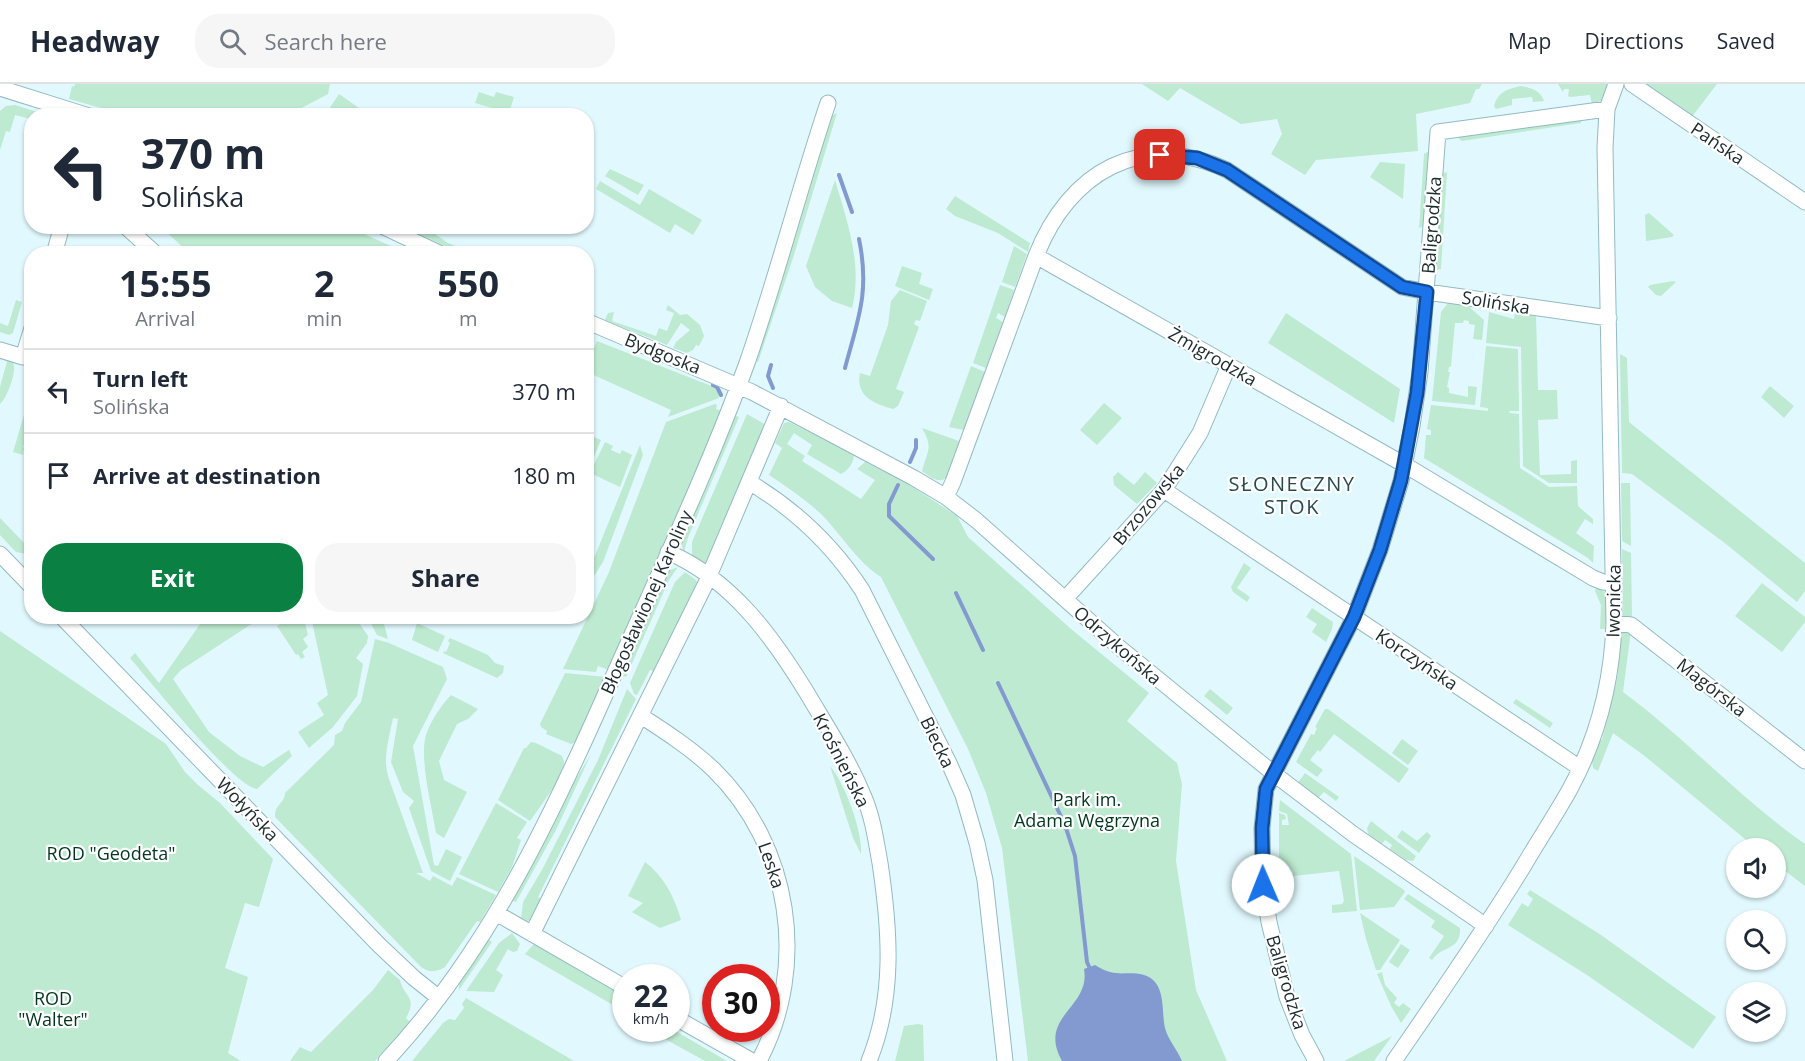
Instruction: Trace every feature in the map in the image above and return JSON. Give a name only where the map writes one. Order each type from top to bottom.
[{"type":"street","name":"Iwonicka","points":[[1394,1061],[1486,926],[1569,790],[1592,740],[1602,707],[1609,672],[1614,623],[1605,148],[1607,109],[1616,84]]},
{"type":"street","name":"Pańska","points":[[1632,84],[1805,202]]},
{"type":"street","points":[[0,88],[64,108]]},
{"type":"street","name":"Błogosławionej Karoliny","points":[[386,1061],[439,998],[463,965],[496,913],[565,785],[668,552],[738,386],[767,301],[828,103]]},
{"type":"street","name":"Baligrodzka","points":[[1316,1061],[1302,1035],[1287,997],[1277,962],[1263,885],[1263,821],[1266,789],[1354,617],[1388,528],[1405,465],[1417,393],[1427,292],[1438,132],[1607,109]]},
{"type":"street","name":"Solińska","points":[[1036,256],[1046,231],[1059,210],[1071,195],[1091,178],[1123,162],[1160,155],[1179,155],[1207,161],[1227,170],[1402,287],[1608,318]]},
{"type":"street","points":[[133,234],[147,246]]},
{"type":"street","points":[[399,234],[424,246]]},
{"type":"street","points":[[946,497],[1036,256]]},
{"type":"street","name":"Żmigrodzka","points":[[1036,256],[1405,465],[1593,578],[1614,583]]},
{"type":"street","name":"Bydgoska","points":[[594,324],[738,386]]},
{"type":"street","points":[[0,350],[23,357],[24,354]]},
{"type":"street","name":"Brzozowska","points":[[1065,599],[1164,490],[1200,433],[1229,365]]},
{"type":"street","name":"Odrzykońska","points":[[738,386],[781,406],[946,497],[976,520],[1120,648],[1273,773],[1353,834],[1486,926]]},
{"type":"street","points":[[532,934],[708,577],[781,406]]},
{"type":"street","name":"Biecka","points":[[749,482],[780,501],[808,524],[846,565],[862,590],[949,763],[965,804],[985,880],[1005,1061]]},
{"type":"street","name":"Korczyńska","points":[[1164,490],[1580,768]]},
{"type":"street","name":"Krośnieńska","points":[[668,552],[708,577],[751,614],[778,647],[838,745],[865,798],[877,842],[886,904],[889,956],[888,983],[882,1019],[869,1061]]},
{"type":"street","points":[[0,554],[24,579]]},
{"type":"street","name":"Magórska","points":[[1614,623],[1631,625],[1805,761]]},
{"type":"street","name":"Wołyńska","points":[[69,624],[380,945],[414,978],[439,998]]},
{"type":"street","name":"Leska","points":[[641,716],[694,752],[715,771],[750,814],[765,841],[774,866],[785,908],[788,934],[787,963],[780,1007],[759,1061]]},
{"type":"street","points":[[496,913],[612,980]]},
{"type":"street","points":[[690,1026],[752,1061]]},
{"type":"green space","points":[[75,84],[330,84],[328,94],[302,108],[101,108],[69,99],[72,86],[74,87]]},
{"type":"green space","points":[[1142,84],[1482,84],[1479,89],[1476,89],[1470,103],[1416,114],[1418,151],[1316,160],[1305,175],[1271,154],[1282,134],[1277,119],[1241,124],[1180,88],[1168,101]]},
{"type":"green space","points":[[1558,84],[1610,84],[1603,100],[1592,104],[1590,95],[1570,97],[1568,96],[1569,89],[1564,89],[1563,92]]},
{"type":"green space","points":[[1645,84],[1717,84],[1691,118]]},
{"type":"green space","points":[[1521,86],[1538,92],[1544,101],[1533,102],[1532,97],[1512,99],[1512,105],[1496,109],[1494,106],[1501,94]]},
{"type":"green space","points":[[479,92],[494,97],[496,92],[514,97],[511,108],[492,108],[475,103]]},
{"type":"green space","points":[[339,94],[359,108],[330,108]]},
{"type":"green space","points":[[15,105],[25,108],[24,117],[15,115],[10,132],[6,131],[0,150],[0,111],[6,106]]},
{"type":"green space","points":[[837,113],[793,258],[758,362],[754,360],[831,116]]},
{"type":"green space","points":[[1581,116],[1581,123],[1462,141],[1459,139],[1459,134]]},
{"type":"green space","points":[[1431,153],[1424,226],[1419,228],[1424,154]]},
{"type":"green space","points":[[1380,162],[1405,164],[1403,199],[1370,177]]},
{"type":"green space","points":[[610,169],[644,185],[638,195],[605,176]]},
{"type":"green space","points":[[1447,172],[1441,269],[1434,271],[1442,174]]},
{"type":"green space","points":[[835,180],[849,227],[855,259],[856,276],[852,308],[832,301],[815,287],[806,266]]},
{"type":"green space","points":[[600,181],[640,205],[649,189],[702,220],[693,235],[675,224],[670,233],[596,189]]},
{"type":"green space","points":[[955,196],[1030,243],[1028,252],[998,233],[955,216],[946,209]]},
{"type":"green space","points":[[1649,213],[1674,235],[1646,241],[1645,215]]},
{"type":"green space","points":[[169,234],[364,234],[391,246],[181,246]]},
{"type":"green space","points":[[419,234],[435,234],[455,246],[445,246]]},
{"type":"green space","points":[[1014,246],[1027,254],[1015,287],[1002,282]]},
{"type":"green space","points":[[902,266],[922,273],[919,284],[933,289],[929,300],[895,286]]},
{"type":"green space","points":[[1676,282],[1661,296],[1656,295],[1648,287],[1650,285]]},
{"type":"green space","points":[[1000,285],[1014,290],[1005,317],[998,313],[996,318],[1003,322],[986,368],[973,363]]},
{"type":"green space","points":[[900,290],[927,301],[920,321],[916,320],[914,324],[919,327],[896,389],[904,392],[898,406],[893,409],[868,398],[860,388],[859,381],[860,373],[870,376],[888,325],[891,301]]},
{"type":"green space","points":[[16,300],[22,302],[13,333],[9,335],[0,332],[0,323],[8,326]]},
{"type":"green space","points":[[1448,303],[1467,305],[1484,320],[1482,340],[1473,339],[1475,325],[1469,324],[1469,321],[1455,323],[1451,366],[1448,372],[1450,372],[1447,387],[1449,393],[1468,397],[1468,386],[1477,387],[1475,405],[1432,401],[1441,312]]},
{"type":"green space","points":[[668,305],[680,315],[687,314],[700,325],[704,336],[699,346],[696,345],[687,353],[673,348],[676,342],[690,330],[681,323],[667,345],[605,320],[608,313],[614,312],[612,321],[656,336],[659,328],[667,331],[674,313],[666,310]]},
{"type":"green space","points":[[1489,312],[1514,319],[1515,313],[1536,316],[1538,390],[1557,390],[1558,419],[1538,420],[1540,475],[1571,474],[1571,461],[1577,460],[1577,483],[1549,483],[1523,466],[1521,347],[1486,343]]},
{"type":"green space","points":[[1286,313],[1400,389],[1394,423],[1268,343]]},
{"type":"green space","points":[[597,341],[714,387],[718,391],[719,398],[668,417],[671,410],[594,375],[594,348]]},
{"type":"green space","points":[[1486,346],[1518,349],[1519,411],[1509,411],[1519,414],[1520,468],[1549,487],[1577,486],[1578,506],[1593,519],[1593,524],[1585,519],[1576,533],[1594,546],[1593,563],[1424,458],[1426,435],[1431,435],[1431,430],[1427,429],[1431,405],[1488,411],[1488,408],[1480,407]]},
{"type":"green space","points":[[1620,354],[1627,358],[1629,422],[1805,563],[1805,591],[1797,602],[1726,544],[1632,474],[1622,473]]},
{"type":"green space","points":[[8,358],[14,364],[14,370],[8,392],[0,404],[0,387]]},
{"type":"green space","points":[[971,366],[985,372],[964,430],[949,427]]},
{"type":"green space","points":[[1770,386],[1794,406],[1784,418],[1761,397]]},
{"type":"green space","points":[[1104,403],[1122,418],[1097,445],[1080,430]]},
{"type":"green space","points":[[715,404],[716,409],[722,411],[609,670],[598,666],[596,672],[563,669],[584,624],[594,624],[594,604],[609,572],[666,422]]},
{"type":"green space","points":[[747,414],[768,426],[743,486],[737,488],[730,507],[732,513],[709,563],[704,565],[692,560],[692,542]]},
{"type":"green space","points":[[24,415],[23,455],[13,452]]},
{"type":"green space","points":[[733,415],[739,417],[687,540],[684,553],[681,542]]},
{"type":"green space","name":"Park im. Adama Węgrzyna","points":[[789,422],[854,455],[850,466],[841,474],[807,454],[812,445],[794,433],[787,444],[805,456],[802,461],[861,499],[875,480],[857,469],[865,462],[905,482],[957,516],[968,537],[1071,629],[1149,693],[1127,721],[1177,763],[1182,784],[1176,861],[1196,990],[1227,1061],[1028,1061],[1002,848],[986,793],[968,749],[881,577],[857,556],[821,514],[769,475],[782,448],[775,443],[784,423]]},
{"type":"green space","points":[[922,428],[959,441],[946,478],[943,480],[934,479],[922,471],[929,446]]},
{"type":"green space","points":[[594,437],[601,440],[594,457]]},
{"type":"green space","points":[[605,442],[613,446],[611,450],[620,454],[622,450],[632,455],[620,487],[594,475],[594,465]]},
{"type":"green space","points":[[640,445],[643,455],[603,562],[594,576],[594,558]]},
{"type":"green space","points":[[1118,472],[1134,485],[1145,472],[1157,483],[1137,504],[1114,485],[1113,477]]},
{"type":"green space","points":[[1621,483],[1630,483],[1631,546],[1622,541]]},
{"type":"green space","points":[[0,518],[24,543],[24,554],[16,552],[0,535]]},
{"type":"green space","points":[[1622,549],[1631,553],[1632,618],[1623,617]]},
{"type":"green space","points":[[1244,563],[1251,568],[1237,588],[1250,597],[1247,602],[1233,592],[1231,587]]},
{"type":"green space","points":[[678,567],[669,580],[626,677],[621,675],[668,571]]},
{"type":"green space","points":[[685,572],[698,584],[656,672],[650,670],[637,695],[634,694],[630,683],[675,582]]},
{"type":"green space","points":[[1762,583],[1805,617],[1805,622],[1782,652],[1735,616]]},
{"type":"green space","points":[[1597,586],[1607,594],[1609,624],[1605,624],[1605,629],[1600,629],[1601,605],[1595,591]]},
{"type":"green space","points":[[1312,608],[1333,622],[1326,642],[1312,632],[1317,624],[1306,617]]},
{"type":"green space","points":[[200,624],[251,624],[181,670],[173,679],[209,732],[240,756],[263,767],[289,750],[292,756],[257,789],[245,783],[212,752],[173,709],[130,658],[135,653],[159,683]]},
{"type":"green space","points":[[305,624],[308,635],[303,639],[308,647],[302,652],[305,657],[301,659],[298,654],[296,655],[277,626]]},
{"type":"green space","points":[[313,624],[360,624],[368,636],[367,643],[356,658],[363,664],[357,696],[333,727],[309,748],[298,732],[324,715],[317,703],[328,695]]},
{"type":"green space","points":[[371,624],[384,624],[388,639],[377,635]]},
{"type":"green space","points":[[417,624],[445,636],[438,652],[412,640]]},
{"type":"green space","points":[[1631,630],[1623,692],[1647,710],[1758,808],[1805,844],[1805,886],[1786,872],[1786,838],[1744,838],[1646,757],[1613,733],[1598,771],[1593,768],[1592,761],[1600,740],[1602,740],[1617,679],[1622,631]]},
{"type":"green space","name":"ROD \"Geodeta\"","points":[[0,631],[166,744],[185,772],[220,803],[273,859],[259,907],[245,903],[225,968],[248,977],[228,1053],[241,1061],[0,1061]]},
{"type":"green space","points":[[450,638],[488,655],[495,663],[504,666],[503,673],[497,678],[443,653],[446,652]]},
{"type":"green space","points":[[375,639],[443,667],[447,679],[413,746],[434,865],[438,866],[446,849],[462,857],[450,881],[431,871],[409,808],[414,801],[403,792],[391,762],[398,719],[393,718],[387,749],[386,764],[389,779],[423,873],[416,873],[430,881],[433,876],[452,886],[457,877],[496,895],[480,922],[477,921],[445,967],[436,971],[421,967],[275,817],[285,793],[334,745],[335,735],[342,731],[345,723],[361,702]]},
{"type":"green space","points":[[565,673],[607,677],[576,742],[571,744],[546,734],[547,731],[540,724]]},
{"type":"green space","points":[[627,689],[636,699],[538,897],[542,899],[532,920],[521,919],[523,902],[543,868],[598,760]]},
{"type":"green space","points":[[1210,689],[1233,708],[1227,715],[1204,696]]},
{"type":"green space","points":[[451,695],[478,709],[468,719],[457,724],[439,761],[444,780],[467,792],[444,838],[436,833],[425,770],[424,745],[430,725]]},
{"type":"green space","points":[[1516,699],[1553,723],[1550,728],[1513,703]]},
{"type":"green space","points":[[1325,709],[1409,769],[1399,783],[1334,734],[1320,752],[1318,750],[1310,760],[1323,770],[1317,777],[1296,762],[1311,734],[1314,735],[1317,728],[1315,727]]},
{"type":"green space","points":[[1402,739],[1418,751],[1408,765],[1392,753]]},
{"type":"green space","points":[[531,742],[562,756],[565,765],[554,787],[530,821],[498,800],[524,748]]},
{"type":"green space","points":[[591,754],[557,828],[516,902],[511,900],[571,787]]},
{"type":"green space","points":[[830,766],[852,807],[859,833],[861,854],[853,838]]},
{"type":"green space","points":[[1305,773],[1339,797],[1336,801],[1324,792],[1316,798],[1297,784]]},
{"type":"green space","points":[[1280,800],[1351,854],[1357,911],[1332,913],[1332,905],[1342,904],[1344,901],[1339,871],[1293,876],[1292,866],[1292,877],[1279,879],[1279,813],[1285,815],[1286,819],[1282,820],[1282,825],[1289,825],[1287,814],[1279,811]]},
{"type":"green space","points":[[496,803],[527,822],[517,838],[521,840],[512,867],[498,892],[459,874]]},
{"type":"green space","points":[[1371,821],[1416,856],[1413,861],[1406,860],[1390,849],[1392,845],[1385,840],[1382,844],[1368,834],[1367,828]]},
{"type":"green space","points":[[1402,830],[1417,841],[1427,832],[1431,836],[1419,853],[1397,837]]},
{"type":"green space","points":[[1354,856],[1404,890],[1405,892],[1394,907],[1360,910]]},
{"type":"green space","points":[[645,862],[668,888],[681,920],[660,928],[632,912],[643,903],[628,896]]},
{"type":"green space","points":[[1530,890],[1601,935],[1716,1017],[1693,1049],[1587,975],[1508,925],[1522,903],[1528,907],[1533,899],[1527,894]]},
{"type":"green space","points":[[1408,894],[1460,928],[1457,941],[1432,960],[1429,958],[1444,936],[1431,927],[1435,921],[1404,899]]},
{"type":"green space","points":[[1360,913],[1400,940],[1380,970],[1376,970]]},
{"type":"green space","points":[[512,933],[520,944],[517,951],[513,952],[508,949],[496,970],[503,975],[494,992],[466,991],[499,943]]},
{"type":"green space","points":[[488,939],[492,942],[459,990],[459,982]]},
{"type":"green space","points":[[1401,944],[1410,950],[1398,968],[1389,962]]},
{"type":"green space","points":[[533,945],[541,945],[612,986],[612,1004],[525,954]]},
{"type":"green space","points":[[388,970],[400,980],[409,998],[411,1005],[406,1018],[410,1022],[375,1061],[290,1061],[300,1047],[311,1052],[373,990]]},
{"type":"green space","points":[[1382,972],[1385,985],[1397,998],[1394,1003],[1399,1007],[1403,1003],[1411,1009],[1401,1023],[1377,974]]},
{"type":"green space","points":[[466,998],[574,1061],[412,1061],[443,1023],[449,1019],[455,1020],[464,1008],[462,1004]]},
{"type":"green space","points":[[923,1025],[924,1061],[895,1061],[904,1026]]},
{"type":"green space","points":[[1392,1036],[1374,1061],[1344,1061]]},
{"type":"green space","points":[[690,1039],[727,1061],[705,1061],[670,1042],[690,1042]]},
{"type":"water","points":[[1095,965],[1109,972],[1144,975],[1156,984],[1162,998],[1166,1032],[1182,1061],[1062,1061],[1056,1046],[1056,1033],[1060,1022],[1080,993],[1084,982],[1084,969]]},
{"type":"waterway","points":[[839,175],[852,212]]},
{"type":"waterway","points":[[845,368],[858,320],[863,290],[859,239]]},
{"type":"waterway","points":[[771,365],[768,376],[773,388]]},
{"type":"waterway","points":[[713,385],[717,387],[721,395]]},
{"type":"waterway","points":[[910,462],[916,448],[916,440]]},
{"type":"waterway","points":[[898,485],[889,504],[889,516],[933,559]]},
{"type":"waterway","points":[[956,593],[983,650]]},
{"type":"waterway","points":[[998,683],[1065,825],[1075,856],[1087,962],[1091,971]]},
{"type":"district","name":"SŁONECZNY STOK","points":[[1292,494]]},
{"type":"route","points":[[1160,155],[1197,158],[1227,170],[1402,287],[1427,292],[1417,393],[1405,465],[1388,528],[1348,631],[1266,789],[1262,828],[1263,885]]},
{"type":"park label","name":"ROD \"Walter\"","points":[[53,1008]]}]
